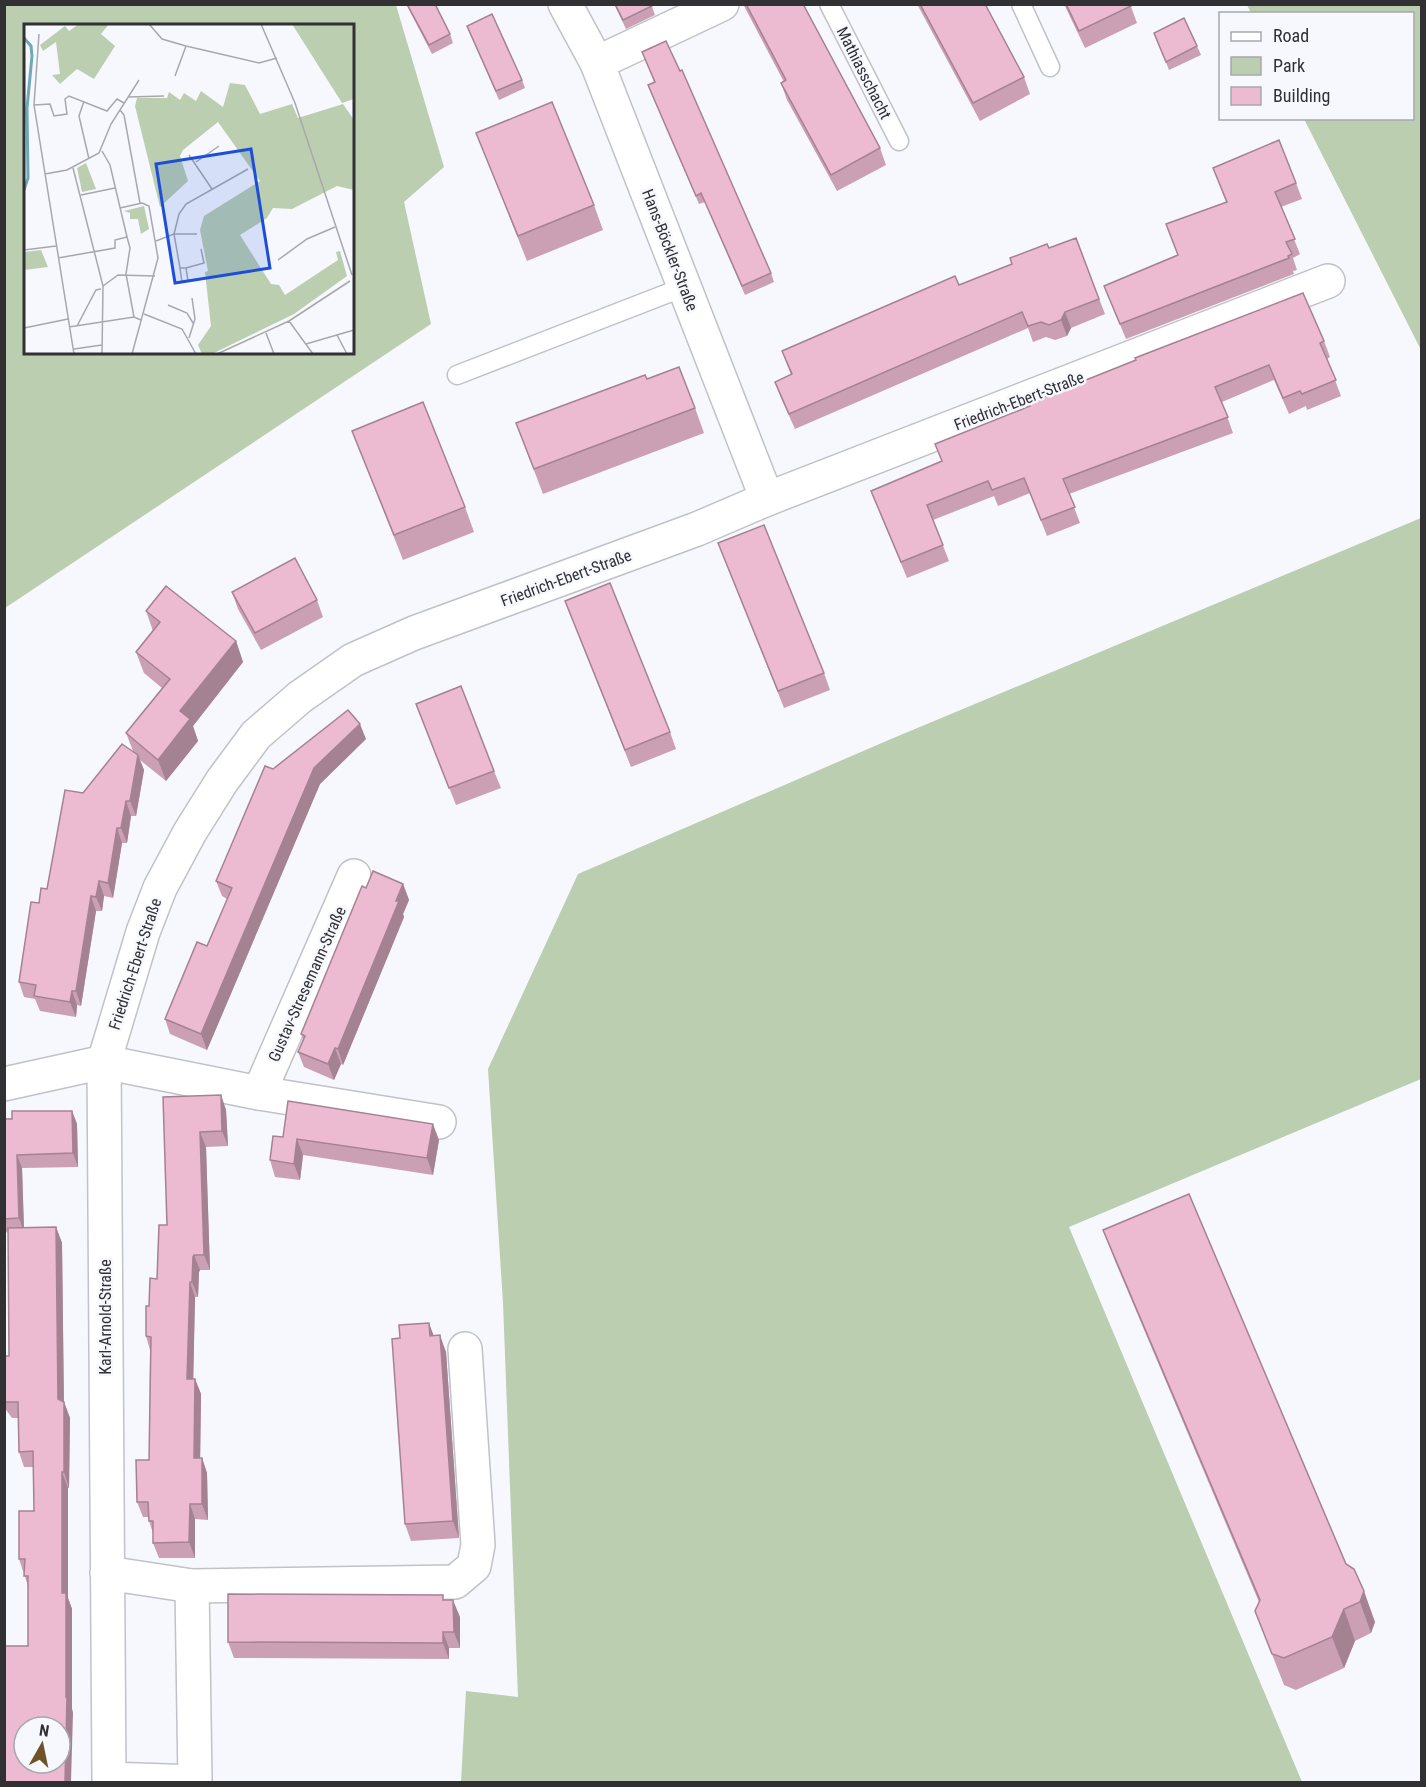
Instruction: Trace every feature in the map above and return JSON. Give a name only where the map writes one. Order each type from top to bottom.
[{"type":"street","name":"Hans-Böckler-Straße","points":[[565,4],[597,63],[766,499]]},
{"type":"street","points":[[597,63],[722,4]]},
{"type":"street","name":"Friedrich-Ebert-Straße","points":[[104,1062],[143,932],[160,888],[190,832],[222,781],[256,735],[300,697],[353,660],[414,633],[697,529],[766,499],[1328,281]]},
{"type":"street","name":"Gustav-Stresemann-Straße","points":[[259,1093],[354,876]]},
{"type":"street","points":[[4,1084],[104,1062],[259,1093],[438,1122]]},
{"type":"street","name":"Karl-Arnold-Straße","points":[[104,1062],[109,1779],[195,1782],[192,1586]]},
{"type":"street","points":[[107,1573],[192,1586],[454,1582],[474,1566],[478,1545],[465,1348]]},
{"type":"lane","name":"Mathiasschacht","points":[[829,4],[899,141]]},
{"type":"lane","points":[[1021,4],[1050,67]]},
{"type":"lane","points":[[458,375],[684,286]]},
{"type":"green space","points":[[5,4],[396,5],[444,167],[404,202],[431,324],[5,608]]},
{"type":"green space","points":[[1247,5],[1421,5],[1421,350],[1305,120],[1414,120],[1414,12],[1250,12]]},
{"type":"green space","points":[[1421,518],[1421,1079],[1069,1227],[1302,1782],[461,1782],[466,1691],[518,1697],[503,1303],[488,1069],[578,874],[891,739]]},
{"type":"building","points":[[407,4],[435,4],[450,34],[429,45]]},
{"type":"building","points":[[615,4],[651,4],[652,6],[623,20]]},
{"type":"building","points":[[746,4],[803,4],[880,148],[831,175],[781,83],[786,80]]},
{"type":"building","points":[[920,4],[985,4],[1024,77],[973,103]]},
{"type":"building","points":[[1066,4],[1130,4],[1131,6],[1079,31]]},
{"type":"building","points":[[492,14],[522,80],[496,91],[467,26]]},
{"type":"building","points":[[1184,18],[1197,46],[1166,62],[1154,33]]},
{"type":"building","points":[[666,41],[680,71],[682,70],[771,273],[742,286],[701,193],[696,196],[648,85],[655,82],[642,52]]},
{"type":"building","points":[[552,102],[594,205],[518,236],[476,133]]},
{"type":"building","points":[[1279,140],[1296,183],[1275,192],[1295,239],[1286,242],[1292,254],[1288,256],[1289,258],[1120,324],[1104,286],[1178,255],[1166,224],[1227,202],[1213,168]]},
{"type":"building","points":[[1076,238],[1099,299],[1065,312],[1061,320],[1049,325],[1041,322],[1028,326],[1022,312],[789,414],[775,382],[792,374],[782,351],[955,276],[959,285],[1012,264],[1010,258],[1047,244],[1049,248]]},
{"type":"building","points":[[1303,293],[1324,341],[1320,343],[1336,380],[1302,394],[1300,391],[1283,398],[1269,365],[1215,387],[1228,417],[1063,479],[1075,507],[1041,520],[1024,478],[992,490],[988,481],[927,505],[943,545],[901,562],[871,491],[942,461],[935,444],[1030,406],[1028,403],[1136,360],[1135,358]]},
{"type":"building","points":[[679,367],[695,408],[534,469],[516,423],[645,375],[647,379]]},
{"type":"building","points":[[423,402],[465,507],[394,535],[352,431]]},
{"type":"building","points":[[764,525],[824,673],[778,691],[718,543]]},
{"type":"building","points":[[295,558],[317,600],[255,633],[232,592]]},
{"type":"building","points":[[610,583],[670,732],[625,750],[565,601]]},
{"type":"building","points":[[166,586],[236,641],[180,711],[190,719],[158,760],[126,733],[170,679],[136,652],[160,622],[146,611]]},
{"type":"building","points":[[461,686],[494,771],[449,788],[416,704]]},
{"type":"building","points":[[348,710],[360,724],[314,768],[201,1034],[165,1019],[197,942],[207,946],[232,888],[216,881],[265,766],[273,769]]},
{"type":"building","points":[[122,744],[138,755],[130,801],[126,801],[121,828],[117,828],[108,883],[99,881],[96,897],[91,896],[76,991],[72,991],[70,1002],[34,996],[36,985],[19,982],[31,902],[39,903],[41,888],[47,889],[65,790],[83,793]]},
{"type":"building","points":[[373,871],[403,884],[396,901],[399,901],[338,1049],[335,1048],[328,1064],[298,1052],[305,1036],[301,1034],[362,886],[366,888]]},
{"type":"building","points":[[221,1095],[222,1131],[200,1132],[204,1255],[194,1255],[192,1282],[190,1282],[187,1379],[195,1379],[194,1458],[202,1458],[202,1504],[190,1504],[189,1542],[153,1543],[153,1521],[149,1521],[148,1502],[137,1502],[136,1460],[149,1460],[151,1337],[146,1336],[146,1306],[149,1306],[150,1278],[157,1279],[159,1225],[167,1225],[163,1097]]},
{"type":"building","points":[[288,1101],[433,1124],[427,1158],[297,1139],[294,1164],[270,1160],[273,1136],[283,1137]]},
{"type":"building","points":[[12,1111],[72,1111],[73,1153],[17,1155],[19,1218],[4,1219],[4,1119],[12,1119]]},
{"type":"building","points":[[1189,1194],[1346,1564],[1354,1569],[1364,1591],[1360,1602],[1344,1609],[1332,1637],[1284,1658],[1272,1654],[1255,1611],[1260,1600],[1103,1230]]},
{"type":"building","points":[[56,1227],[58,1399],[64,1402],[62,1593],[66,1593],[67,1715],[12,1715],[12,1775],[65,1775],[65,1782],[4,1782],[4,1646],[28,1646],[28,1576],[24,1576],[25,1559],[19,1559],[19,1511],[34,1511],[33,1451],[19,1452],[18,1402],[4,1400],[4,1356],[9,1356],[8,1228]]},
{"type":"building","points":[[429,1323],[430,1336],[440,1335],[453,1521],[405,1524],[392,1339],[400,1338],[399,1325]]},
{"type":"building","points":[[228,1594],[443,1595],[443,1600],[453,1600],[454,1632],[443,1632],[443,1643],[228,1642]]}]
